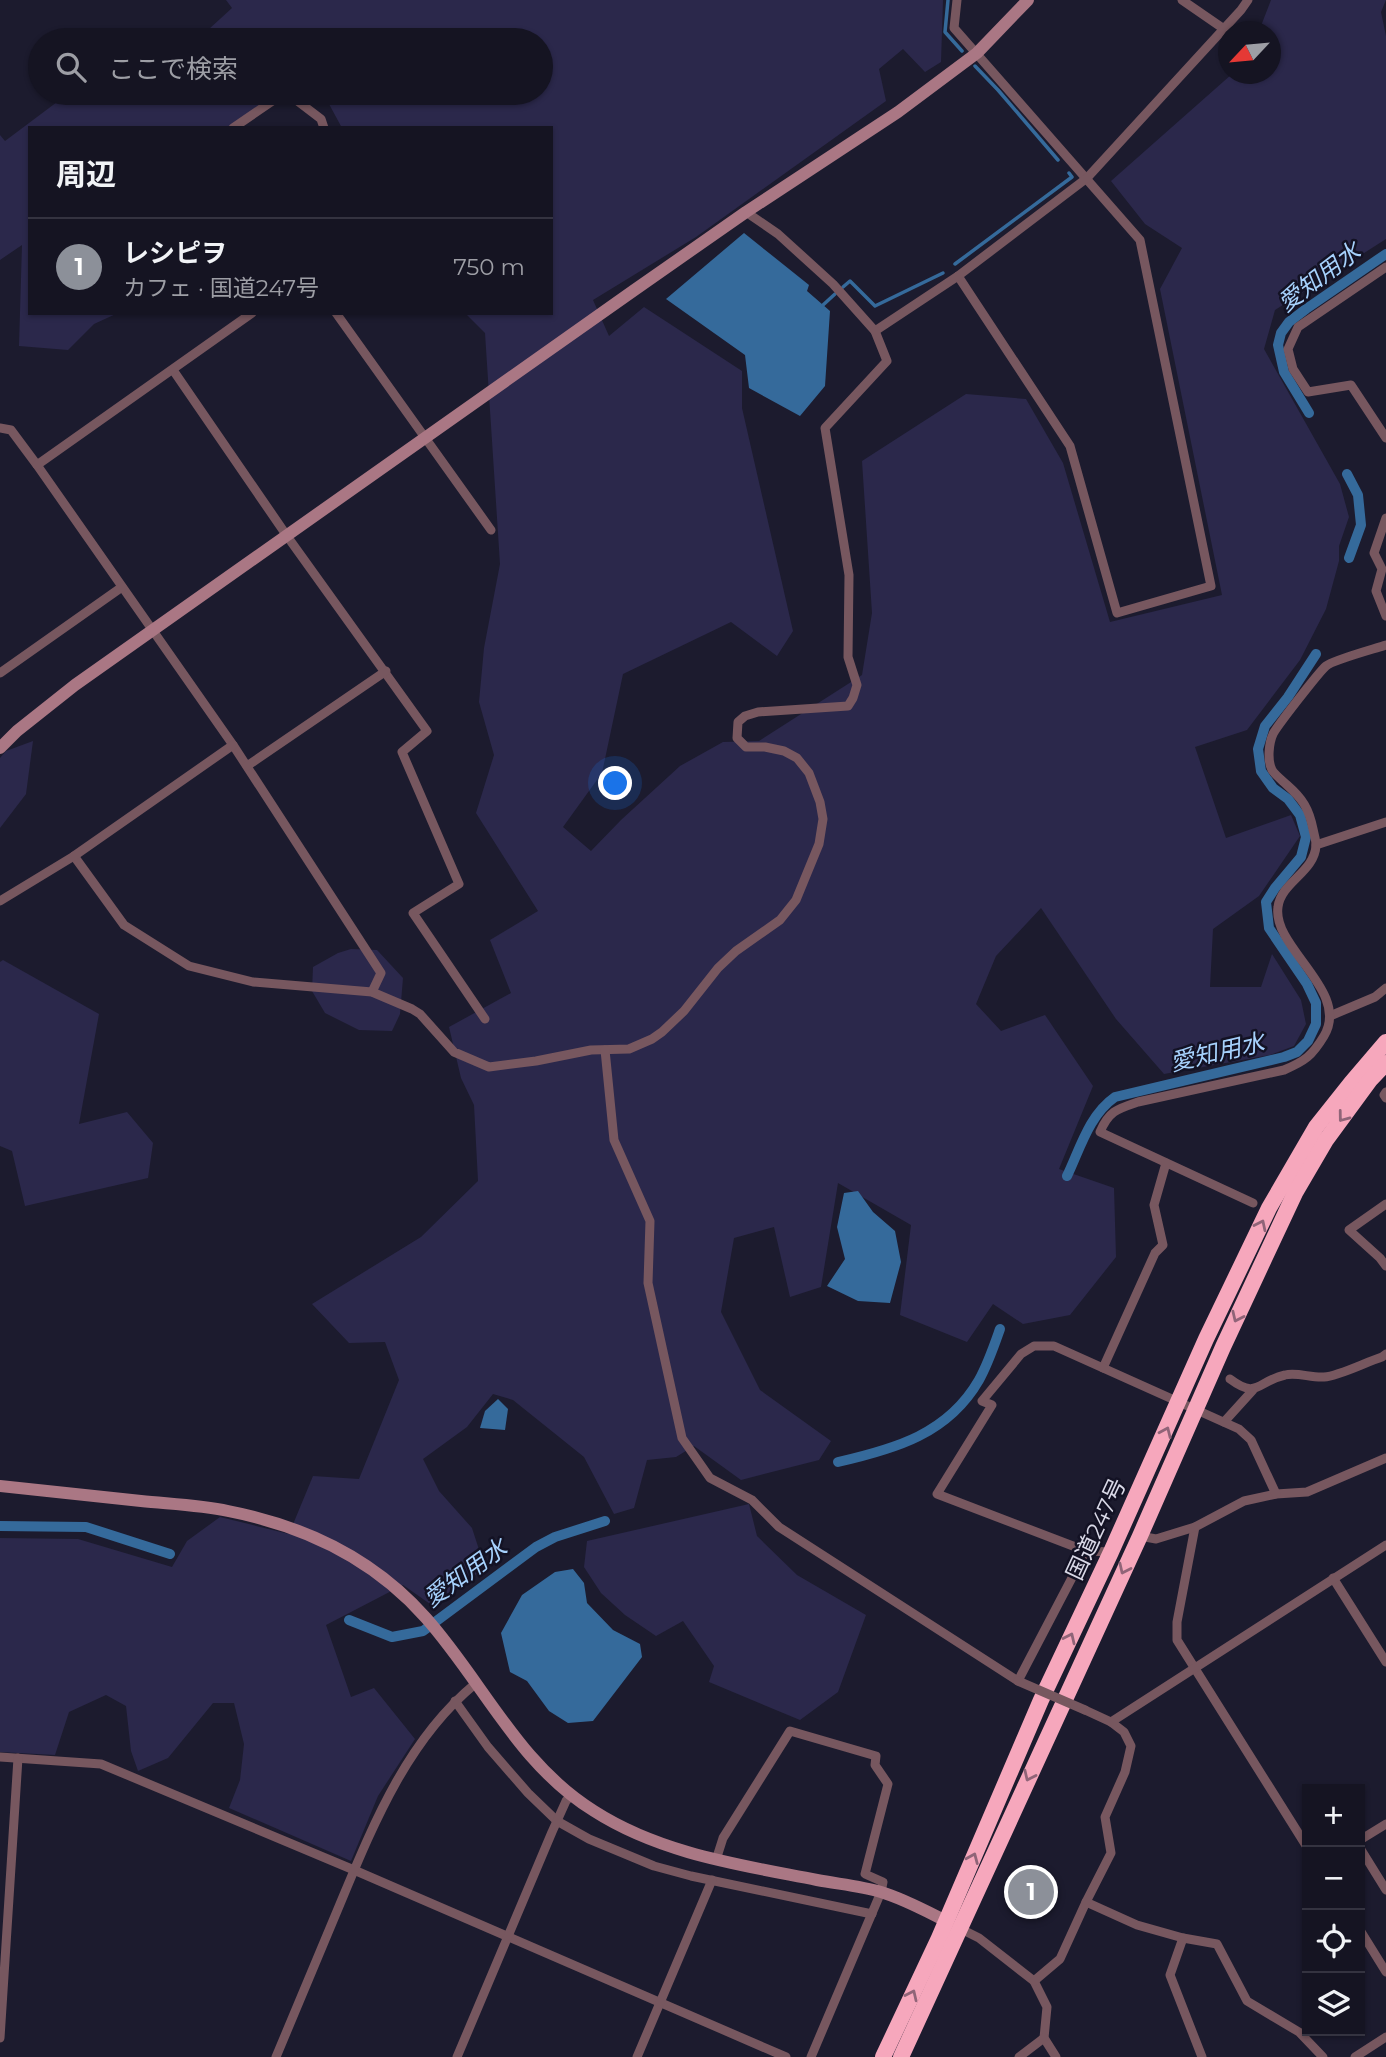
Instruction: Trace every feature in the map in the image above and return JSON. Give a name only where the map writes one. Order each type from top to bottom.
[{"type":"highway","name":"国道247号","points":[[901,2057],[1041,1700],[1111,1552],[1206,1339],[1269,1208],[1298,1155],[1350,1083],[1386,1042]]},
{"type":"highway","name":"国道247号","points":[[883,2057],[953,1925],[1140,1536],[1295,1192],[1326,1140],[1370,1080],[1386,1063]]},
{"type":"street","points":[[957,0],[954,28],[1140,240],[1211,586],[1117,613],[1070,446],[958,276]]},
{"type":"street","points":[[0,748],[75,685],[746,212],[898,112],[976,53],[1028,0]]},
{"type":"street","points":[[1182,0],[1218,25]]},
{"type":"street","points":[[1231,21],[1248,0]]},
{"type":"street","points":[[874,331],[958,276],[1087,178],[1218,36]]},
{"type":"street","points":[[236,126],[268,105]]},
{"type":"street","points":[[302,105],[321,119],[323,126]]},
{"type":"street","points":[[74,856],[124,925],[189,966],[253,982],[372,992],[420,1014],[454,1052],[489,1066],[536,1061],[591,1050],[629,1049],[652,1039],[684,1011],[718,968],[736,951],[780,920],[796,900],[819,844],[823,819],[820,802],[808,773],[797,758],[784,751],[746,747],[737,738],[738,722],[745,716],[758,712],[848,706],[853,698],[857,685],[848,657],[849,575],[825,428],[887,361],[874,331],[833,284],[778,234],[746,212]]},
{"type":"street","points":[[1386,267],[1298,327],[1288,349],[1293,369],[1308,392],[1351,385],[1386,438]]},
{"type":"street","points":[[37,465],[249,315]]},
{"type":"street","points":[[337,315],[491,530]]},
{"type":"street","points":[[173,370],[427,731],[402,752],[459,884],[413,913],[485,1019]]},
{"type":"street","points":[[0,428],[11,430],[37,465],[247,766],[381,972],[372,992]]},
{"type":"street","points":[[1386,518],[1374,553],[1382,569],[1376,591],[1386,616]]},
{"type":"street","points":[[0,673],[122,587]]},
{"type":"street","points":[[1253,1203],[1100,1132],[1105,1120],[1116,1109],[1284,1070],[1304,1061],[1327,1031],[1330,1016],[1322,989],[1284,933],[1278,917],[1278,905],[1286,890],[1301,876],[1312,860],[1316,845],[1310,810],[1272,771],[1269,751],[1274,733],[1327,665],[1386,645]]},
{"type":"street","points":[[247,766],[386,671]]},
{"type":"street","points":[[0,901],[74,856],[233,745]]},
{"type":"street","points":[[1316,845],[1386,822]]},
{"type":"street","points":[[1330,1016],[1375,997],[1386,988]]},
{"type":"street","points":[[605,1050],[614,1140],[650,1221],[648,1283],[682,1438],[710,1478],[752,1500],[779,1527],[1018,1681],[1111,1722],[1124,1732],[1131,1746],[1125,1772],[1105,1817],[1111,1853],[1060,1959],[1034,1981]]},
{"type":"street","points":[[1386,1092],[1386,1098]]},
{"type":"street","points":[[1103,1368],[1155,1253],[1163,1245],[1154,1205],[1166,1163]]},
{"type":"street","points":[[1384,1259],[1349,1230],[1386,1204]]},
{"type":"street","points":[[1111,1552],[1086,1551],[937,1494],[992,1405],[982,1401],[1021,1354],[1034,1346],[1054,1346],[1239,1429],[1251,1440],[1276,1494]]},
{"type":"street","points":[[1224,1422],[1253,1390],[1274,1378],[1287,1374],[1325,1377],[1382,1357],[1386,1353]]},
{"type":"street","points":[[1230,1379],[1242,1388],[1253,1390]]},
{"type":"street","points":[[1140,1536],[1156,1539],[1195,1527],[1244,1501],[1276,1494],[1307,1492],[1386,1458]]},
{"type":"street","points":[[0,1486],[227,1510],[292,1527],[326,1541],[356,1558],[400,1591],[438,1633],[528,1753],[571,1795],[628,1830],[677,1849],[716,1860],[881,1892],[979,1938],[1034,1981],[1047,2007],[1044,2038],[1056,2057]]},
{"type":"street","points":[[1195,1527],[1177,1622],[1177,1640],[1302,1839]]},
{"type":"street","points":[[1111,1722],[1386,1545]]},
{"type":"street","points":[[1018,1681],[1086,1551]]},
{"type":"street","points":[[1333,1578],[1386,1662]]},
{"type":"street","points":[[276,2057],[354,1870],[388,1797],[424,1739],[455,1701],[475,1684]]},
{"type":"street","points":[[455,1701],[528,1793],[557,1821],[589,1839],[654,1866],[872,1914]]},
{"type":"street","points":[[716,1860],[723,1838],[790,1731],[876,1756],[875,1765],[888,1784],[865,1874],[883,1882],[881,1892],[811,2057]]},
{"type":"street","points":[[0,1757],[101,1764],[786,2057]]},
{"type":"street","points":[[0,2038],[19,1758]]},
{"type":"street","points":[[457,2057],[557,1821],[571,1795]]},
{"type":"street","points":[[1365,1837],[1386,1824]]},
{"type":"street","points":[[1365,1856],[1386,1890]]},
{"type":"street","points":[[637,2057],[712,1880]]},
{"type":"street","points":[[1086,1902],[1137,1925],[1217,1944],[1247,2001],[1299,2032],[1323,2057]]},
{"type":"street","points":[[1183,1938],[1170,1975],[1202,2057]]},
{"type":"street","points":[[1365,1938],[1386,1972]]},
{"type":"street","points":[[1355,2057],[1386,2037]]},
{"type":"street","points":[[1019,2057],[1044,2038]]},
{"type":"shaded area","points":[[226,0],[943,0],[941,62],[925,72],[903,49],[879,69],[886,101],[696,237],[593,300],[609,336],[644,307],[742,371],[742,408],[793,631],[777,656],[731,622],[623,674],[602,773],[563,827],[591,851],[680,766],[723,742],[759,741],[862,675],[872,613],[862,461],[966,394],[1026,399],[1063,463],[1110,622],[1222,595],[1160,289],[1182,248],[1145,224],[1111,181],[1221,84],[1281,84],[1281,21],[1263,21],[1271,0],[1386,0],[1381,12],[1386,36],[1386,239],[1275,310],[1264,349],[1340,484],[1349,517],[1339,546],[1339,561],[1326,609],[1300,660],[1247,730],[1195,747],[1226,838],[1291,815],[1300,836],[1259,896],[1213,929],[1210,987],[1261,987],[1272,954],[1301,1000],[1306,1024],[1294,1046],[1270,1055],[1164,1074],[1116,1019],[1041,908],[996,956],[976,1004],[1001,1031],[1045,1015],[1093,1086],[1059,1169],[1114,1188],[1116,1257],[1070,1315],[1023,1324],[993,1304],[967,1342],[900,1315],[911,1225],[838,1183],[821,1287],[790,1297],[774,1227],[734,1238],[721,1312],[760,1390],[831,1441],[819,1460],[741,1480],[694,1446],[676,1457],[647,1460],[634,1508],[614,1514],[584,1457],[513,1400],[493,1394],[467,1427],[423,1459],[439,1491],[472,1528],[485,1568],[433,1606],[403,1585],[326,1625],[351,1697],[374,1688],[415,1739],[378,1796],[351,1861],[229,1808],[240,1780],[244,1744],[234,1703],[213,1703],[168,1758],[138,1771],[131,1751],[126,1706],[106,1695],[69,1712],[55,1755],[0,1752],[0,1538],[78,1539],[172,1567],[187,1541],[220,1517],[289,1534],[313,1476],[359,1479],[399,1380],[385,1342],[349,1343],[312,1304],[421,1237],[478,1181],[474,1105],[461,1078],[449,1027],[511,993],[490,940],[538,911],[476,813],[494,755],[479,702],[484,648],[500,564],[485,333],[467,315],[553,315],[553,126],[341,126],[330,105],[553,105],[553,28],[210,28],[232,8]]},
{"type":"shaded area","points":[[53,105],[263,105],[234,126],[28,126],[28,315],[114,315],[94,324],[68,350],[19,346],[22,245],[0,260],[0,135],[5,141]]},
{"type":"shaded area","points":[[33,741],[26,794],[0,828],[0,758],[6,751]]},
{"type":"shaded area","points":[[351,949],[377,950],[403,978],[400,1014],[392,1031],[359,1030],[325,1013],[312,991],[313,967]]},
{"type":"shaded area","points":[[3,960],[99,1014],[79,1124],[127,1112],[153,1143],[148,1178],[25,1206],[12,1151],[0,1146],[0,962]]},
{"type":"shaded area","points":[[749,1504],[757,1536],[797,1575],[866,1615],[838,1692],[800,1720],[709,1682],[714,1666],[683,1621],[656,1636],[625,1615],[601,1593],[584,1567],[587,1541]]},
{"type":"water","points":[[744,233],[809,285],[807,291],[830,311],[825,386],[800,416],[749,388],[745,355],[666,299]]},
{"type":"water","points":[[858,1191],[873,1212],[895,1231],[901,1262],[890,1303],[858,1301],[827,1286],[845,1259],[837,1227],[844,1193]]},
{"type":"water","points":[[498,1399],[508,1409],[505,1430],[480,1428],[485,1411]]},
{"type":"water","points":[[573,1569],[584,1583],[587,1603],[613,1630],[640,1644],[642,1657],[593,1721],[568,1723],[549,1711],[527,1681],[510,1672],[501,1633],[522,1595],[555,1572]]},
{"type":"waterway","points":[[948,0],[945,32],[962,51]]},
{"type":"waterway","points":[[975,66],[1058,160]]},
{"type":"waterway","points":[[955,264],[1072,177],[1069,173]]},
{"type":"waterway","name":"愛知用水","points":[[1309,413],[1284,372],[1278,345],[1281,333],[1289,322],[1306,309],[1386,254]]},
{"type":"waterway","points":[[843,287],[850,281],[875,306],[943,273]]},
{"type":"waterway","points":[[823,305],[835,294]]},
{"type":"waterway","name":"愛知用水","points":[[1347,474],[1358,495],[1361,525],[1349,558]]},
{"type":"waterway","name":"愛知用水","points":[[1067,1176],[1098,1113],[1115,1097],[1284,1057],[1297,1052],[1308,1041],[1316,1024],[1316,1003],[1307,984],[1269,928],[1266,902],[1301,857],[1306,837],[1300,815],[1288,799],[1273,788],[1261,771],[1258,749],[1265,726],[1316,654]]},
{"type":"waterway","name":"愛知用水","points":[[838,1462],[899,1445],[936,1426],[952,1414],[979,1380],[1000,1329]]},
{"type":"waterway","name":"愛知用水","points":[[349,1620],[392,1637],[423,1631],[536,1547],[555,1537],[605,1521]]},
{"type":"waterway","name":"愛知用水","points":[[0,1526],[86,1527],[170,1554]]},
{"type":"place","name":"レシピヲ","points":[[1031,1892]]}]
